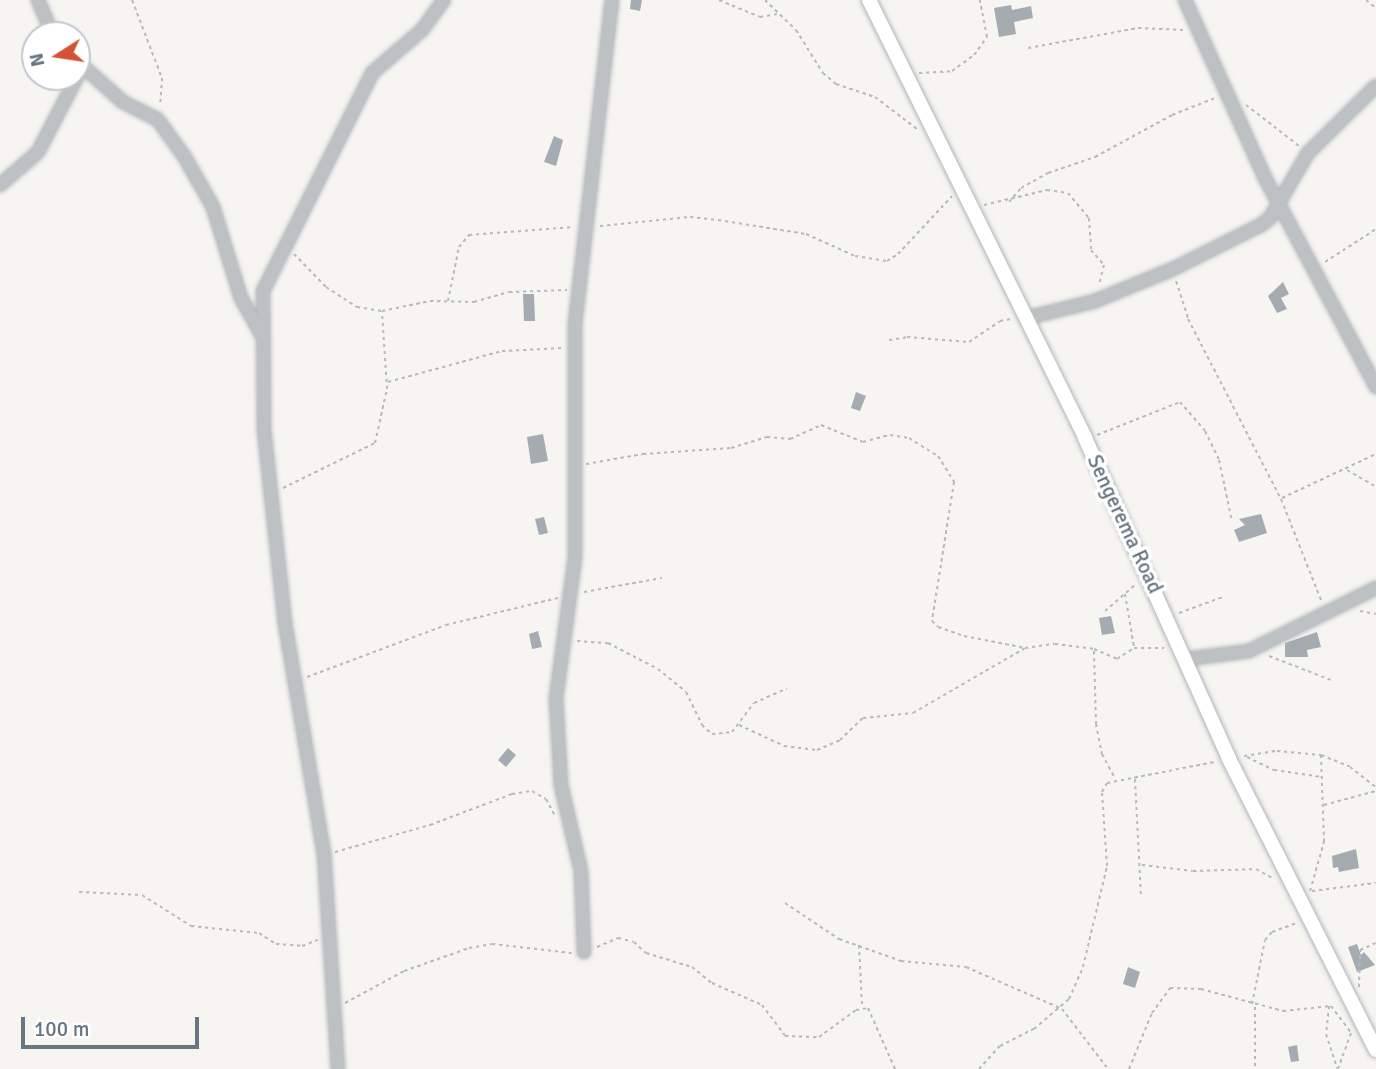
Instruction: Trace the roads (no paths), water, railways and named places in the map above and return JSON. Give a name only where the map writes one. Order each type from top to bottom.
[{"type":"main road","name":"Sengerema Road","points":[[869,0],[1086,438],[1185,653],[1229,759],[1304,923],[1353,1005],[1376,1050]]},
{"type":"street","points":[[38,0],[47,21]]},
{"type":"street","points":[[338,1069],[324,854],[297,681],[285,623],[261,387],[263,290],[285,242],[328,169],[372,73],[422,30],[444,0]]},
{"type":"street","points":[[584,952],[581,871],[558,753],[560,649],[573,594],[578,289],[612,0]]},
{"type":"street","points":[[1185,0],[1277,202],[1316,269],[1376,387]]},
{"type":"street","points":[[91,79],[122,102],[158,120],[213,207],[241,298],[262,335]]},
{"type":"street","points":[[1026,318],[1095,300],[1173,269],[1261,225],[1270,218],[1308,153],[1376,86]]},
{"type":"street","points":[[0,185],[38,152],[68,91]]},
{"type":"street","points":[[1185,653],[1236,656],[1376,587]]}]
